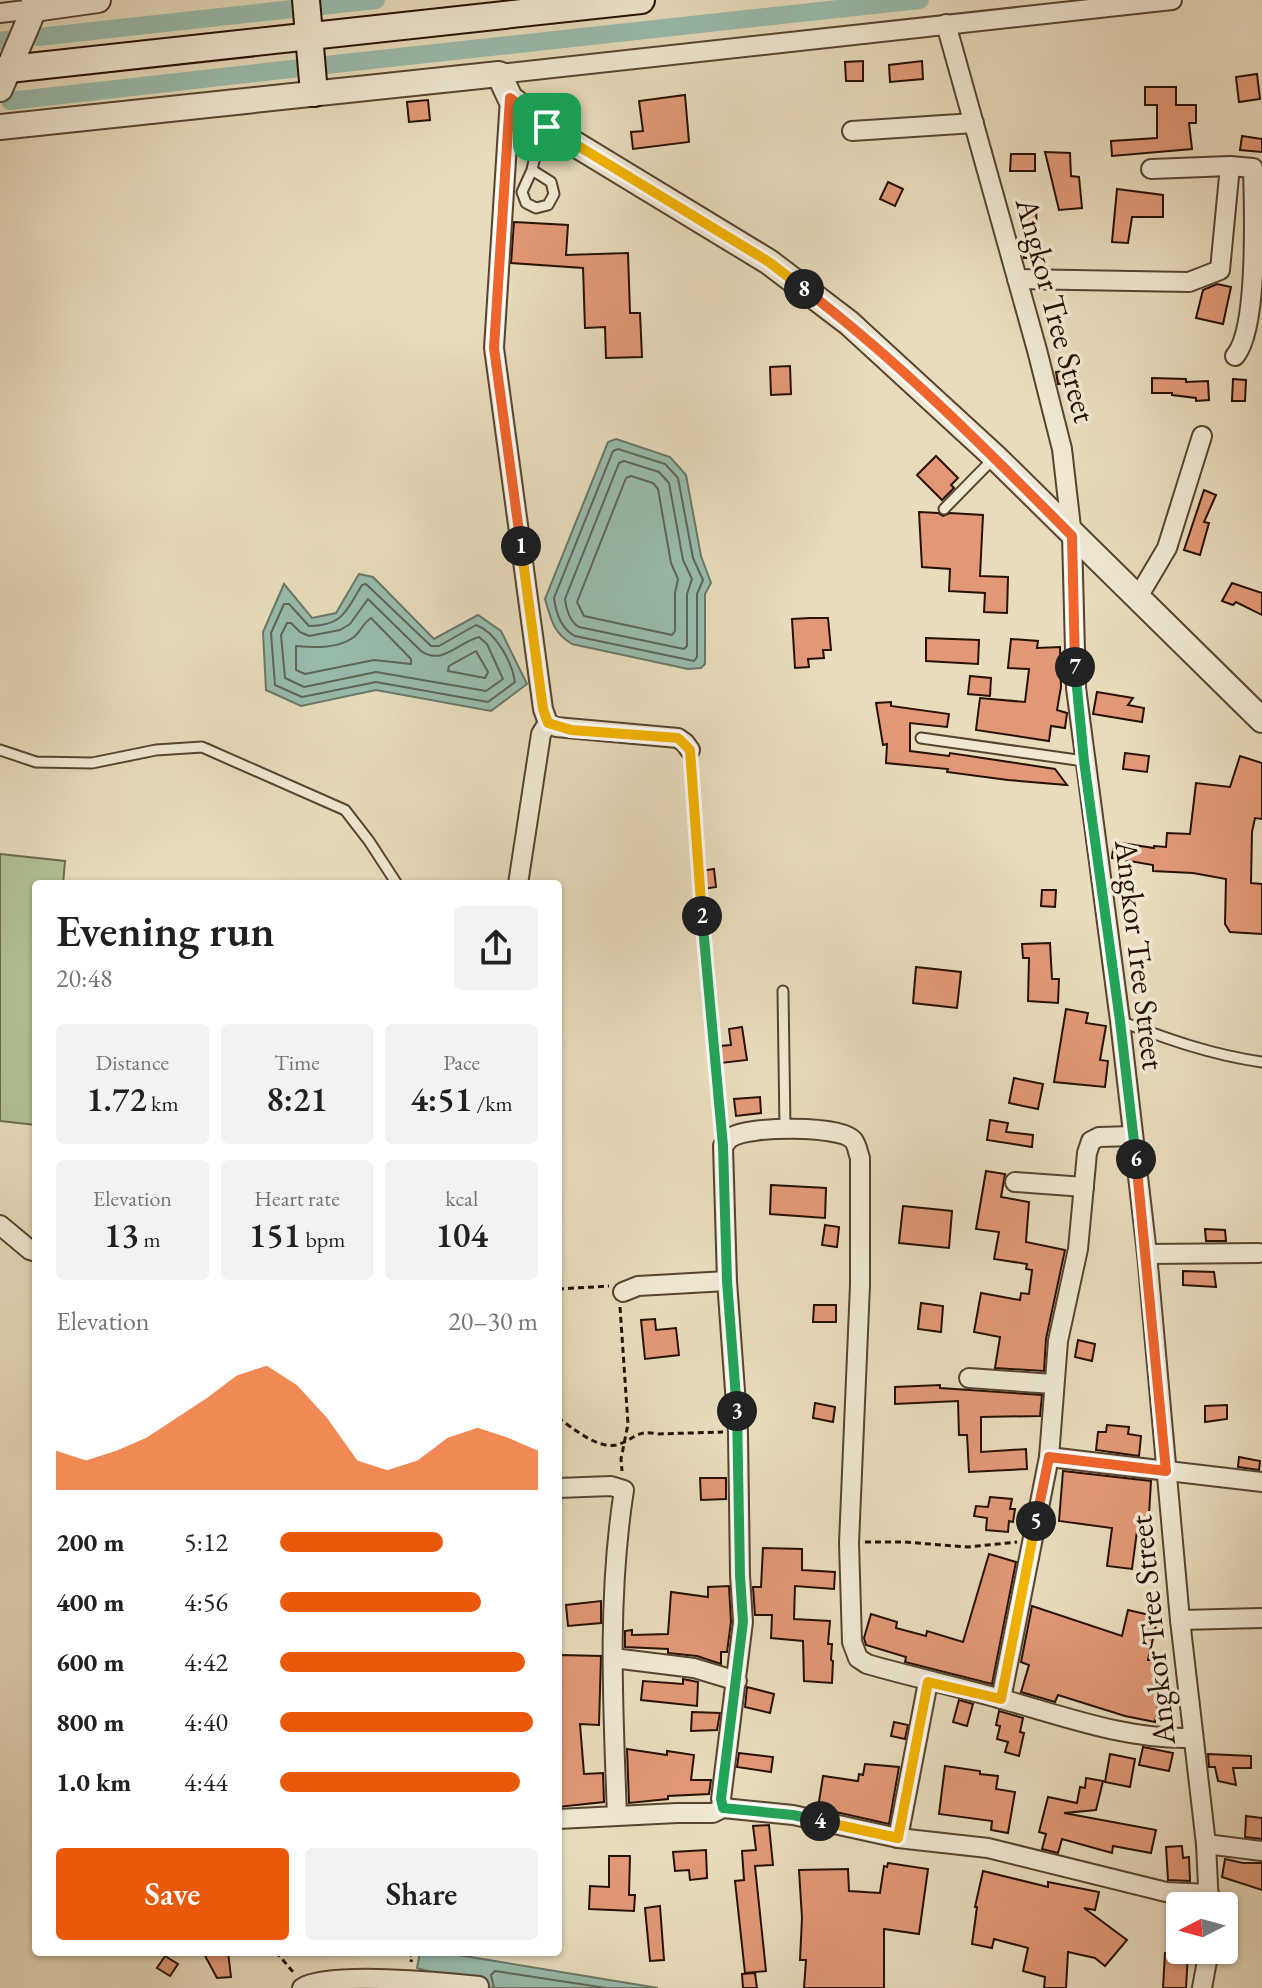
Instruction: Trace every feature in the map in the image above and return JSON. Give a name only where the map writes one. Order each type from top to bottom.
[{"type":"main road","points":[[306,0],[314,93]]},
{"type":"main road","points":[[3,76],[309,36],[641,0]]},
{"type":"street","points":[[0,13],[34,5],[102,0]]},
{"type":"street","points":[[0,127],[1172,0]]},
{"type":"street","points":[[3,76],[34,5]]},
{"type":"street","name":"Angkor Tree Street","points":[[946,24],[1062,449],[1072,536],[1076,688],[1147,1254],[1209,1892]]},
{"type":"street","points":[[499,74],[510,98],[547,127],[769,262],[849,323],[995,457],[1262,720]]},
{"type":"street","points":[[510,98],[494,348],[543,709],[548,723]]},
{"type":"street","points":[[852,131],[974,123]]},
{"type":"street","points":[[1017,279],[1189,282],[1220,270],[1230,166]]},
{"type":"street","points":[[1151,169],[1253,168],[1254,236],[1248,319],[1235,356]]},
{"type":"street","points":[[1138,597],[1167,548],[1202,436]]},
{"type":"street","points":[[548,723],[571,730],[678,738],[690,750]]},
{"type":"street","points":[[519,880],[541,734],[548,723]]},
{"type":"street","points":[[723,1808],[721,1799],[743,1622],[738,1432],[727,1281],[723,1146],[732,1136],[753,1131],[785,1128],[842,1134],[854,1140],[860,1158],[860,1285],[849,1543],[853,1650],[858,1658],[867,1664],[928,1682],[1130,1733],[1166,1739],[1192,1738]]},
{"type":"street","points":[[1001,1699],[1049,1457],[1058,1341],[1078,1249],[1091,1141],[1099,1137],[1133,1136]]},
{"type":"street","points":[[1015,1182],[1084,1187]]},
{"type":"street","points":[[0,1225],[32,1251]]},
{"type":"street","points":[[1147,1254],[1259,1253]]},
{"type":"street","points":[[623,1292],[638,1286],[727,1281]]},
{"type":"street","points":[[969,1378],[1053,1384]]},
{"type":"street","points":[[1049,1457],[1262,1482]]},
{"type":"street","points":[[562,1488],[611,1486],[624,1490],[615,1550],[613,1658],[617,1815]]},
{"type":"street","points":[[1180,1620],[1262,1618]]},
{"type":"street","points":[[613,1658],[694,1668],[737,1681]]},
{"type":"street","points":[[898,1838],[928,1682]]},
{"type":"street","points":[[562,1819],[713,1813],[723,1808],[793,1815],[898,1838],[988,1848],[1166,1892]]},
{"type":"street","points":[[1206,1844],[1262,1851]]},
{"type":"street","points":[[1202,1988],[1206,1964]]},
{"type":"street","points":[[303,1987],[322,1980],[479,1986]]},
{"type":"lane","points":[[532,170],[537,147],[547,127]]},
{"type":"lane","points":[[944,509],[995,457]]},
{"type":"lane","points":[[921,738],[1084,761]]},
{"type":"lane","points":[[0,750],[36,762],[92,763],[156,750],[202,747],[345,810],[394,880]]},
{"type":"lane","points":[[783,991],[785,1128]]},
{"type":"lane","points":[[1120,1021],[1180,1044],[1262,1062]]},
{"type":"path","points":[[690,750],[723,1146]]},
{"type":"path","points":[[562,1289],[612,1286],[623,1292],[620,1307],[628,1424],[621,1459],[624,1490]]},
{"type":"path","points":[[562,1420],[601,1444],[616,1445],[634,1434],[648,1432],[738,1432]]},
{"type":"path","points":[[849,1543],[904,1542],[968,1547],[1032,1541]]},
{"type":"path","points":[[279,1956],[303,1987]]},
{"type":"shaded area","points":[[0,854],[65,861],[63,880],[32,880],[32,1125],[0,1121]]},
{"type":"water","points":[[616,439],[670,457],[686,475],[701,556],[711,583],[705,594],[705,664],[701,668],[688,669],[572,644],[561,635],[551,619],[545,599],[608,442]]},
{"type":"water","points":[[359,574],[373,577],[434,639],[478,615],[501,631],[527,684],[491,711],[376,690],[301,706],[266,690],[263,632],[284,584],[312,618],[336,613]]},
{"type":"water","points":[[419,1956],[464,1956],[658,1988],[487,1988],[417,1968]]},
{"type":"building","points":[[863,61],[863,81],[846,81],[845,62]]},
{"type":"building","points":[[922,61],[923,79],[890,82],[889,65]]},
{"type":"building","points":[[1257,74],[1260,99],[1239,102],[1236,77]]},
{"type":"building","points":[[1145,87],[1176,87],[1176,105],[1196,105],[1196,123],[1189,123],[1192,149],[1112,156],[1111,141],[1157,138],[1157,105],[1145,105]]},
{"type":"building","points":[[685,95],[689,142],[633,149],[631,132],[643,131],[639,101]]},
{"type":"building","points":[[428,100],[430,120],[409,122],[407,102]]},
{"type":"building","points":[[1242,136],[1262,139],[1262,152],[1240,150]]},
{"type":"building","points":[[1045,152],[1070,153],[1071,176],[1079,177],[1082,208],[1059,210]]},
{"type":"building","points":[[1011,154],[1035,154],[1035,171],[1010,171]]},
{"type":"building","points":[[888,182],[903,189],[895,206],[880,199]]},
{"type":"building","points":[[1117,189],[1163,195],[1163,217],[1132,217],[1128,243],[1112,242]]},
{"type":"building","points":[[1016,204],[1036,204],[1037,242],[1041,242],[1042,258],[1024,258],[1023,222],[1019,222]]},
{"type":"building","points":[[514,222],[568,225],[566,255],[628,253],[630,313],[640,313],[642,357],[606,358],[605,327],[585,328],[583,268],[511,263]]},
{"type":"building","points":[[1217,284],[1231,287],[1223,324],[1196,318],[1203,290]]},
{"type":"building","points":[[790,366],[791,394],[771,395],[770,367]]},
{"type":"building","points":[[1076,369],[1078,383],[1058,384],[1056,372]]},
{"type":"building","points":[[1152,378],[1208,381],[1209,400],[1196,401],[1196,398],[1172,393],[1152,393]]},
{"type":"building","points":[[1233,379],[1246,380],[1245,401],[1232,401]]},
{"type":"building","points":[[936,456],[958,478],[951,485],[954,488],[942,500],[917,475]]},
{"type":"building","points":[[1204,490],[1216,495],[1204,522],[1209,523],[1200,555],[1184,550]]},
{"type":"building","points":[[919,512],[943,516],[950,513],[983,515],[980,576],[1008,577],[1007,613],[984,612],[985,593],[949,591],[950,569],[922,567]]},
{"type":"building","points":[[1232,583],[1262,593],[1262,615],[1236,602],[1233,605],[1222,601]]},
{"type":"building","points":[[828,618],[831,650],[823,650],[824,658],[808,659],[809,667],[795,668],[792,619]]},
{"type":"building","points":[[926,638],[979,640],[978,664],[926,661]]},
{"type":"building","points":[[1011,639],[1038,641],[1037,648],[1060,647],[1061,687],[1057,710],[1067,713],[1065,728],[1051,726],[1049,741],[976,730],[980,698],[1025,702],[1029,669],[1008,668]]},
{"type":"building","points":[[970,676],[991,678],[990,696],[968,694]]},
{"type":"building","points":[[1097,692],[1133,698],[1128,705],[1144,708],[1142,722],[1093,714]]},
{"type":"building","points":[[891,702],[891,706],[949,714],[947,727],[910,723],[910,751],[949,756],[950,753],[1055,769],[1067,785],[886,763],[887,744],[883,745],[876,703]]},
{"type":"building","points":[[1125,753],[1149,756],[1147,772],[1123,769]]},
{"type":"building","points":[[1240,756],[1262,763],[1262,819],[1255,818],[1252,832],[1251,883],[1262,884],[1262,934],[1230,932],[1225,924],[1226,879],[1153,871],[1153,865],[1112,858],[1114,842],[1166,847],[1167,833],[1190,834],[1196,783],[1230,787]]},
{"type":"building","points":[[714,869],[716,887],[702,889],[700,871]]},
{"type":"building","points":[[1042,890],[1056,890],[1055,907],[1041,906]]},
{"type":"building","points":[[1050,943],[1052,979],[1059,979],[1058,1003],[1028,1001],[1029,958],[1023,958],[1022,944]]},
{"type":"building","points":[[916,967],[961,972],[957,1008],[913,1003]]},
{"type":"building","points":[[1066,1009],[1088,1013],[1086,1023],[1106,1026],[1100,1060],[1108,1061],[1105,1087],[1054,1082]]},
{"type":"building","points":[[742,1027],[747,1060],[721,1063],[719,1046],[731,1045],[729,1029]]},
{"type":"building","points":[[1014,1078],[1043,1084],[1038,1109],[1009,1103]]},
{"type":"building","points":[[760,1097],[761,1113],[736,1116],[734,1099]]},
{"type":"building","points":[[990,1120],[1008,1123],[1006,1132],[1033,1135],[1032,1147],[987,1140]]},
{"type":"building","points":[[986,1171],[1005,1174],[1001,1197],[1029,1202],[1026,1242],[1065,1250],[1046,1339],[1044,1371],[995,1368],[1000,1337],[974,1332],[981,1293],[1020,1300],[1021,1293],[1029,1294],[1032,1270],[1026,1269],[1027,1264],[994,1259],[999,1232],[976,1229]]},
{"type":"building","points":[[771,1185],[826,1188],[825,1218],[770,1214]]},
{"type":"building","points":[[903,1206],[952,1211],[949,1248],[899,1243]]},
{"type":"building","points":[[825,1225],[839,1227],[837,1247],[822,1245]]},
{"type":"building","points":[[1205,1229],[1225,1230],[1226,1241],[1206,1241]]},
{"type":"building","points":[[1183,1271],[1214,1272],[1216,1287],[1183,1285]]},
{"type":"building","points":[[921,1303],[943,1306],[941,1332],[918,1329]]},
{"type":"building","points":[[814,1305],[836,1305],[836,1322],[813,1322]]},
{"type":"building","points":[[655,1319],[656,1330],[676,1328],[679,1355],[645,1359],[641,1320]]},
{"type":"building","points":[[1078,1340],[1095,1344],[1092,1361],[1075,1357]]},
{"type":"building","points":[[940,1385],[940,1388],[1042,1395],[1040,1416],[981,1417],[981,1452],[1026,1449],[1027,1469],[969,1472],[967,1435],[959,1435],[958,1401],[895,1404],[895,1387]]},
{"type":"building","points":[[815,1403],[835,1407],[833,1422],[813,1418]]},
{"type":"building","points":[[1227,1405],[1227,1419],[1205,1422],[1205,1406]]},
{"type":"building","points":[[1107,1425],[1129,1427],[1128,1434],[1141,1436],[1139,1456],[1096,1450],[1098,1432],[1106,1432]]},
{"type":"building","points":[[1239,1457],[1260,1461],[1259,1470],[1238,1467]]},
{"type":"building","points":[[1063,1471],[1151,1481],[1148,1532],[1137,1531],[1132,1569],[1107,1566],[1112,1528],[1059,1521]]},
{"type":"building","points":[[700,1478],[726,1478],[726,1499],[701,1500]]},
{"type":"building","points":[[990,1497],[1012,1499],[1010,1509],[1015,1509],[1008,1532],[986,1530],[987,1518],[974,1516],[976,1506],[988,1507]]},
{"type":"building","points":[[763,1548],[802,1549],[802,1570],[835,1572],[834,1589],[795,1586],[794,1619],[830,1621],[828,1644],[832,1644],[832,1683],[804,1681],[803,1641],[771,1638],[772,1615],[755,1615],[753,1587],[761,1587]]},
{"type":"building","points":[[989,1554],[1016,1562],[992,1684],[905,1662],[906,1657],[866,1645],[864,1638],[871,1614],[897,1622],[896,1628],[926,1636],[927,1631],[963,1642]]},
{"type":"building","points":[[729,1586],[731,1622],[727,1652],[721,1652],[721,1664],[697,1656],[668,1653],[668,1649],[625,1647],[625,1631],[632,1630],[632,1635],[668,1634],[671,1592],[708,1597],[708,1587]]},
{"type":"building","points":[[601,1601],[601,1623],[568,1626],[566,1605]]},
{"type":"building","points":[[1032,1606],[1122,1636],[1128,1610],[1158,1617],[1148,1660],[1156,1660],[1152,1691],[1160,1693],[1155,1722],[1058,1695],[1055,1702],[1021,1692],[1029,1665],[1021,1662]]},
{"type":"building","points":[[562,1655],[601,1656],[599,1725],[580,1724],[584,1774],[603,1773],[604,1802],[562,1807]]},
{"type":"building","points":[[683,1679],[698,1682],[697,1706],[641,1700],[643,1681],[683,1684]]},
{"type":"building","points":[[747,1687],[774,1694],[770,1713],[745,1707]]},
{"type":"building","points":[[959,1700],[973,1704],[967,1726],[953,1722]]},
{"type":"building","points":[[999,1711],[1023,1718],[1020,1732],[1024,1733],[1019,1756],[1005,1752],[1008,1742],[997,1739]]},
{"type":"building","points":[[692,1712],[720,1713],[717,1730],[691,1731]]},
{"type":"building","points":[[894,1722],[908,1725],[905,1739],[891,1736]]},
{"type":"building","points":[[1143,1747],[1173,1753],[1169,1771],[1139,1765]]},
{"type":"building","points":[[627,1749],[667,1755],[667,1751],[694,1755],[691,1780],[711,1780],[709,1794],[668,1796],[668,1799],[629,1803]]},
{"type":"building","points":[[739,1753],[773,1757],[771,1772],[737,1767]]},
{"type":"building","points":[[1110,1754],[1135,1759],[1130,1787],[1105,1782]]},
{"type":"building","points":[[1208,1754],[1251,1756],[1251,1768],[1233,1768],[1236,1785],[1218,1781],[1215,1767],[1209,1767]]},
{"type":"building","points":[[865,1764],[899,1767],[889,1824],[818,1808],[823,1776],[858,1781]]},
{"type":"building","points":[[945,1766],[998,1776],[996,1789],[1015,1792],[1008,1833],[991,1830],[992,1821],[939,1814]]},
{"type":"building","points":[[1086,1778],[1103,1781],[1096,1810],[1064,1813],[1156,1830],[1151,1853],[1113,1846],[1112,1853],[1062,1839],[1058,1853],[1042,1849],[1046,1834],[1039,1832],[1048,1797],[1077,1803],[1080,1787],[1085,1788]]},
{"type":"building","points":[[1246,1816],[1262,1818],[1262,1839],[1245,1837]]},
{"type":"building","points":[[769,1825],[773,1865],[755,1866],[766,1971],[745,1973],[735,1881],[744,1880],[742,1851],[756,1850],[753,1826]]},
{"type":"building","points":[[1182,1846],[1183,1858],[1189,1857],[1190,1881],[1168,1880],[1166,1847]]},
{"type":"building","points":[[706,1850],[707,1878],[690,1880],[689,1870],[675,1871],[673,1852]]},
{"type":"building","points":[[609,1856],[630,1856],[629,1895],[635,1895],[634,1911],[589,1909],[590,1886],[609,1887]]},
{"type":"building","points":[[1225,1859],[1262,1863],[1262,1890],[1222,1877]]},
{"type":"building","points":[[888,1863],[928,1869],[919,1934],[884,1929],[884,1988],[804,1988],[806,1960],[800,1960],[802,1918],[799,1870],[848,1869],[849,1891],[880,1893],[884,1866],[887,1867]]},
{"type":"building","points":[[983,1871],[1048,1887],[1048,1882],[1099,1892],[1095,1910],[1084,1908],[1127,1940],[1105,1966],[1095,1958],[1068,1952],[1066,1988],[1044,1988],[1045,1977],[1023,1971],[1028,1948],[994,1939],[992,1948],[972,1944],[975,1907]]},
{"type":"building","points":[[660,1906],[664,1960],[650,1961],[645,1908]]},
{"type":"building","points":[[1166,1953],[1166,1964],[1187,1964],[1186,1988],[1163,1988]]},
{"type":"building","points":[[165,1956],[178,1964],[170,1976],[157,1968]]},
{"type":"building","points":[[205,1956],[228,1956],[231,1977],[217,1978]]},
{"type":"building","points":[[755,1973],[757,1988],[743,1988],[742,1974]]},
{"type":"waterway","points":[[322,6],[376,0]]},
{"type":"waterway","points":[[326,65],[920,0]]},
{"type":"waterway","points":[[38,37],[292,9]]},
{"type":"waterway","points":[[0,41],[6,40]]},
{"type":"waterway","points":[[10,101],[300,68]]},
{"type":"route","points":[[510,98],[547,127],[769,262],[849,323],[995,457],[1072,536],[1076,688],[1147,1254],[1166,1471],[1049,1457],[1001,1699],[928,1682],[898,1838],[793,1815],[723,1808],[721,1799],[742,1644],[738,1432],[727,1281],[723,1146],[690,750],[678,738],[556,727],[548,723],[543,709],[494,348],[510,98]]}]
